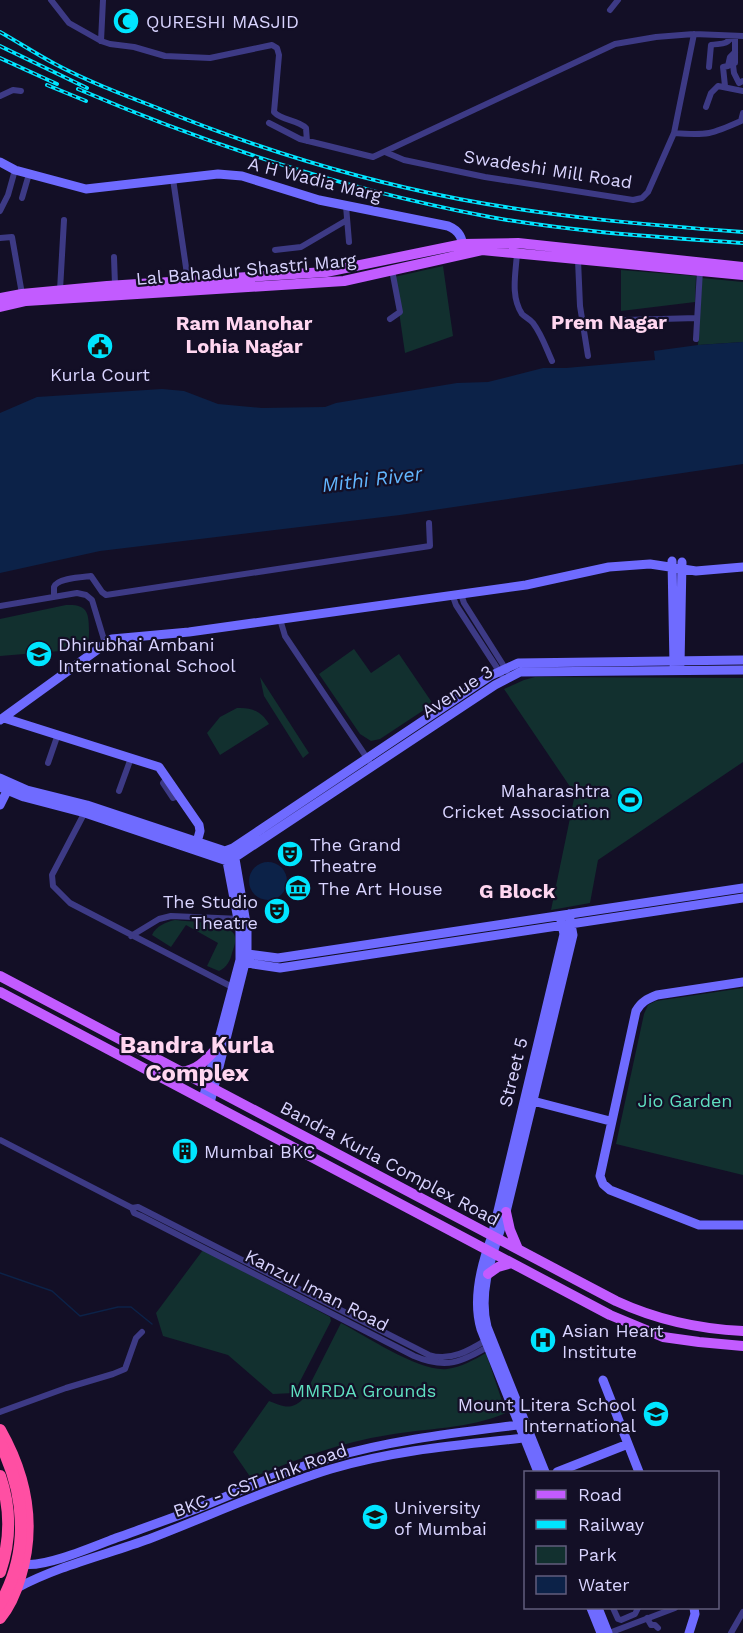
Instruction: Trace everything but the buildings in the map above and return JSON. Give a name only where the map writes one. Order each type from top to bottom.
[{"type":"highway","points":[[0,1430],[15,1461],[27,1505],[29,1525],[24,1564],[17,1588],[0,1618]]},
{"type":"highway","points":[[0,1443],[15,1479],[23,1521],[20,1550],[14,1575],[0,1604]]},
{"type":"highway","points":[[0,1458],[9,1481],[16,1521],[13,1549],[0,1590]]},
{"type":"highway","points":[[0,1466],[15,1461]]},
{"type":"highway","points":[[0,1572],[5,1557],[4,1528],[7,1505],[1,1482]]},
{"type":"main road","name":"Lal Bahadur Shastri Marg","points":[[0,307],[26,301],[326,272],[464,248],[482,247],[518,248],[719,268],[743,274]]},
{"type":"main road","name":"Lal Bahadur Shastri Marg","points":[[0,298],[115,285],[189,286],[344,281],[392,270],[464,248]]},
{"type":"main road","name":"Lal Bahadur Shastri Marg","points":[[518,248],[578,260],[662,263],[700,270],[743,267]]},
{"type":"main road","name":"Bandra Kurla Complex Road","points":[[0,976],[616,1301],[652,1317],[700,1328],[743,1331]]},
{"type":"main road","name":"Bandra Kurla Complex Road","points":[[0,992],[610,1315],[663,1337],[743,1346]]},
{"type":"main road","points":[[182,1072],[191,1071],[200,1066],[217,1048]]},
{"type":"main road","points":[[506,1212],[518,1249]]},
{"type":"main road","points":[[488,1274],[498,1267],[512,1263]]},
{"type":"street","points":[[51,0],[69,23],[101,41],[134,46],[165,56],[210,58],[272,45],[277,48],[279,54],[274,112],[278,116],[301,123],[306,128],[307,141]]},
{"type":"street","points":[[101,41],[103,0]]},
{"type":"street","points":[[610,9],[618,0]]},
{"type":"street","points":[[269,123],[307,141],[374,158],[615,44],[694,34],[737,36]]},
{"type":"street","name":"Swadeshi Mill Road","points":[[385,152],[404,160],[485,177],[633,200],[642,198],[648,192],[674,133],[694,34]]},
{"type":"street","points":[[706,107],[715,88],[725,86],[738,92],[742,86],[734,73],[730,57],[735,52],[737,36]]},
{"type":"street","points":[[709,67],[711,45],[726,43],[737,36]]},
{"type":"street","points":[[725,86],[723,67],[731,65]]},
{"type":"street","points":[[0,96],[13,90],[21,91]]},
{"type":"street","points":[[674,133],[712,134],[742,121],[743,113]]},
{"type":"street","name":"A H Wadia Marg","points":[[0,162],[15,170],[86,189],[219,174],[242,176],[319,200],[448,226],[458,231],[464,248]]},
{"type":"street","points":[[0,211],[8,195],[15,170]]},
{"type":"street","points":[[22,198],[29,174]]},
{"type":"street","points":[[173,179],[189,286]]},
{"type":"street","points":[[346,206],[349,242]]},
{"type":"street","points":[[60,290],[64,220]]},
{"type":"street","points":[[274,250],[301,247],[347,220]]},
{"type":"street","points":[[0,238],[12,237],[22,294]]},
{"type":"street","points":[[518,248],[514,287],[516,297],[522,314],[530,319],[540,332],[552,361]]},
{"type":"street","points":[[114,256],[115,285]]},
{"type":"street","points":[[578,260],[580,306],[588,356]]},
{"type":"street","points":[[390,319],[400,312],[392,270]]},
{"type":"street","points":[[696,339],[700,270]]},
{"type":"street","points":[[625,320],[697,318]]},
{"type":"street","points":[[54,597],[56,583],[91,576],[106,595],[430,546],[429,523]]},
{"type":"street","points":[[2,719],[112,639],[189,632],[526,585],[609,567],[694,565],[743,561]]},
{"type":"street","points":[[674,565],[696,571],[743,567]]},
{"type":"street","points":[[674,565],[677,665],[743,660]]},
{"type":"street","points":[[0,606],[77,593],[86,595],[92,600],[105,643]]},
{"type":"street","points":[[456,594],[456,605],[504,673]]},
{"type":"street","points":[[280,619],[285,636],[370,763]]},
{"type":"street","name":"Avenue 3","points":[[230,855],[504,673],[677,665],[743,670]]},
{"type":"street","points":[[2,719],[36,732],[58,734],[159,767],[199,825],[200,831],[196,842]]},
{"type":"street","points":[[48,763],[58,734]]},
{"type":"street","points":[[120,791],[130,758]]},
{"type":"street","points":[[0,805],[4,785],[27,790],[230,855]]},
{"type":"street","points":[[86,809],[196,842],[230,855]]},
{"type":"street","points":[[86,809],[52,875],[53,886],[67,901],[236,989]]},
{"type":"street","points":[[206,1101],[243,957],[241,919],[230,855]]},
{"type":"street","points":[[243,957],[280,968],[743,888]]},
{"type":"street","points":[[566,920],[743,898]]},
{"type":"street","points":[[131,936],[159,919],[171,916],[241,919]]},
{"type":"street","name":"Street 5","points":[[495,1237],[506,1212],[566,920]]},
{"type":"street","points":[[743,982],[657,995],[640,1005],[636,1011],[610,1121],[600,1176],[603,1184],[610,1190],[699,1225],[743,1225]]},
{"type":"street","points":[[210,1087],[217,1048],[236,989]]},
{"type":"street","points":[[528,1100],[610,1121]]},
{"type":"street","name":"Street 5","points":[[495,1237],[528,1100]]},
{"type":"street","name":"Kanzul Iman Road","points":[[0,1140],[132,1208],[134,1213],[429,1363],[454,1363],[490,1342]]},
{"type":"street","points":[[495,1237],[476,1305],[478,1316],[544,1471]]},
{"type":"street","points":[[490,1251],[483,1305],[484,1315],[490,1342],[518,1425],[537,1471]]},
{"type":"street","points":[[0,1412],[124,1369],[136,1338],[142,1332]]},
{"type":"street","points":[[603,1380],[638,1471]]},
{"type":"street","name":"BKC - CST Link Road","points":[[24,1564],[42,1564],[176,1516],[285,1472],[348,1453],[405,1440],[518,1425]]},
{"type":"street","name":"BKC - CST Link Road","points":[[17,1588],[290,1484],[351,1464],[407,1452],[524,1438]]},
{"type":"street","points":[[405,1440],[407,1452]]},
{"type":"street","points":[[562,1471],[628,1444]]},
{"type":"street","points":[[348,1453],[351,1464]]},
{"type":"street","points":[[176,1516],[181,1526]]},
{"type":"street","points":[[105,1542],[109,1554]]},
{"type":"street","points":[[591,1609],[601,1633]]},
{"type":"street","points":[[598,1609],[609,1633],[620,1631],[672,1609]]},
{"type":"street","points":[[613,1609],[618,1619],[621,1620],[635,1614],[638,1609]]},
{"type":"street","points":[[689,1633],[695,1614],[693,1609]]},
{"type":"street","points":[[731,1633],[742,1615]]},
{"type":"street","points":[[647,1618],[648,1628],[655,1625],[658,1628]]},
{"type":"green space","points":[[443,266],[453,336],[405,353],[394,277]]},
{"type":"green space","points":[[621,270],[696,276],[695,302],[621,311]]},
{"type":"green space","points":[[702,278],[743,282],[743,342],[698,345]]},
{"type":"green space","name":"Dhirubhai Ambani International School","points":[[66,605],[82,607],[87,613],[89,638],[84,649],[0,656],[0,619]]},
{"type":"green space","points":[[354,649],[371,673],[399,654],[433,704],[380,739],[371,741],[360,734],[319,674]]},
{"type":"green space","points":[[260,677],[309,753],[303,758],[264,696]]},
{"type":"green space","name":"Maharashtra Cricket Association","points":[[535,677],[743,678],[743,762],[598,860],[590,903],[551,910],[575,794],[504,689]]},
{"type":"green space","points":[[237,708],[256,711],[269,724],[220,755],[207,733],[220,717]]},
{"type":"green space","points":[[175,920],[216,924],[230,930],[235,936],[235,941],[226,966],[219,971],[207,966],[218,943],[186,925],[171,947],[152,935],[162,925]]},
{"type":"green space","name":"Jio Garden","points":[[743,988],[743,1175],[616,1144],[644,1014],[648,1005],[656,1001]]},
{"type":"green space","name":"MMRDA Grounds","points":[[203,1250],[330,1317],[331,1321],[294,1393],[273,1394],[228,1355],[163,1336],[156,1313]]},
{"type":"green space","name":"MMRDA Grounds","points":[[341,1323],[408,1359],[435,1368],[457,1367],[486,1353],[506,1413],[463,1425],[353,1442],[301,1458],[251,1478],[233,1452],[269,1401],[282,1406],[294,1406],[302,1400]]},
{"type":"water","name":"Mithi River","points":[[743,342],[743,464],[400,515],[100,551],[0,573],[0,413],[37,397],[162,389],[184,391],[218,404],[262,408],[325,407],[336,403],[457,383],[488,382],[543,368],[655,360],[654,351]]},
{"type":"water","points":[[268,862],[282,867],[287,881],[282,895],[268,900],[254,895],[249,881],[254,867]]},
{"type":"waterway","points":[[0,1273],[52,1291],[80,1316],[118,1307],[131,1307],[152,1324]]},
{"type":"railway","points":[[0,32],[55,64],[117,92],[192,122],[343,172],[420,191],[530,211],[743,232]]},
{"type":"railway","points":[[0,46],[87,88]]},
{"type":"railway","points":[[0,58],[57,84]]},
{"type":"railway","points":[[47,85],[86,101]]},
{"type":"railway","points":[[78,89],[229,147],[384,194],[490,217],[553,227],[743,243]]},
{"type":"place","name":"QURESHI MASJID","points":[[126,21]]},
{"type":"place","name":"Kurla Court","points":[[100,346]]},
{"type":"place","name":"Dhirubhai Ambani International School","points":[[39,654]]},
{"type":"place","name":"Maharashtra Cricket Association","points":[[630,800]]},
{"type":"place","name":"The Grand Theatre","points":[[290,854]]},
{"type":"place","name":"The Art House","points":[[298,888]]},
{"type":"place","name":"The Studio Theatre","points":[[277,911]]},
{"type":"place","name":"Mumbai BKC","points":[[185,1151]]},
{"type":"place","name":"Asian Heart Institute","points":[[543,1340]]},
{"type":"place","name":"Mount Litera School International","points":[[656,1414]]},
{"type":"place","name":"University of Mumbai","points":[[375,1517]]},
{"type":"district","name":"Prem Nagar","points":[[609,322]]},
{"type":"district","name":"Ram Manohar Lohia Nagar","points":[[244,334]]},
{"type":"district","name":"G Block","points":[[517,891]]},
{"type":"district","name":"Bandra Kurla Complex","points":[[197,1059]]}]
